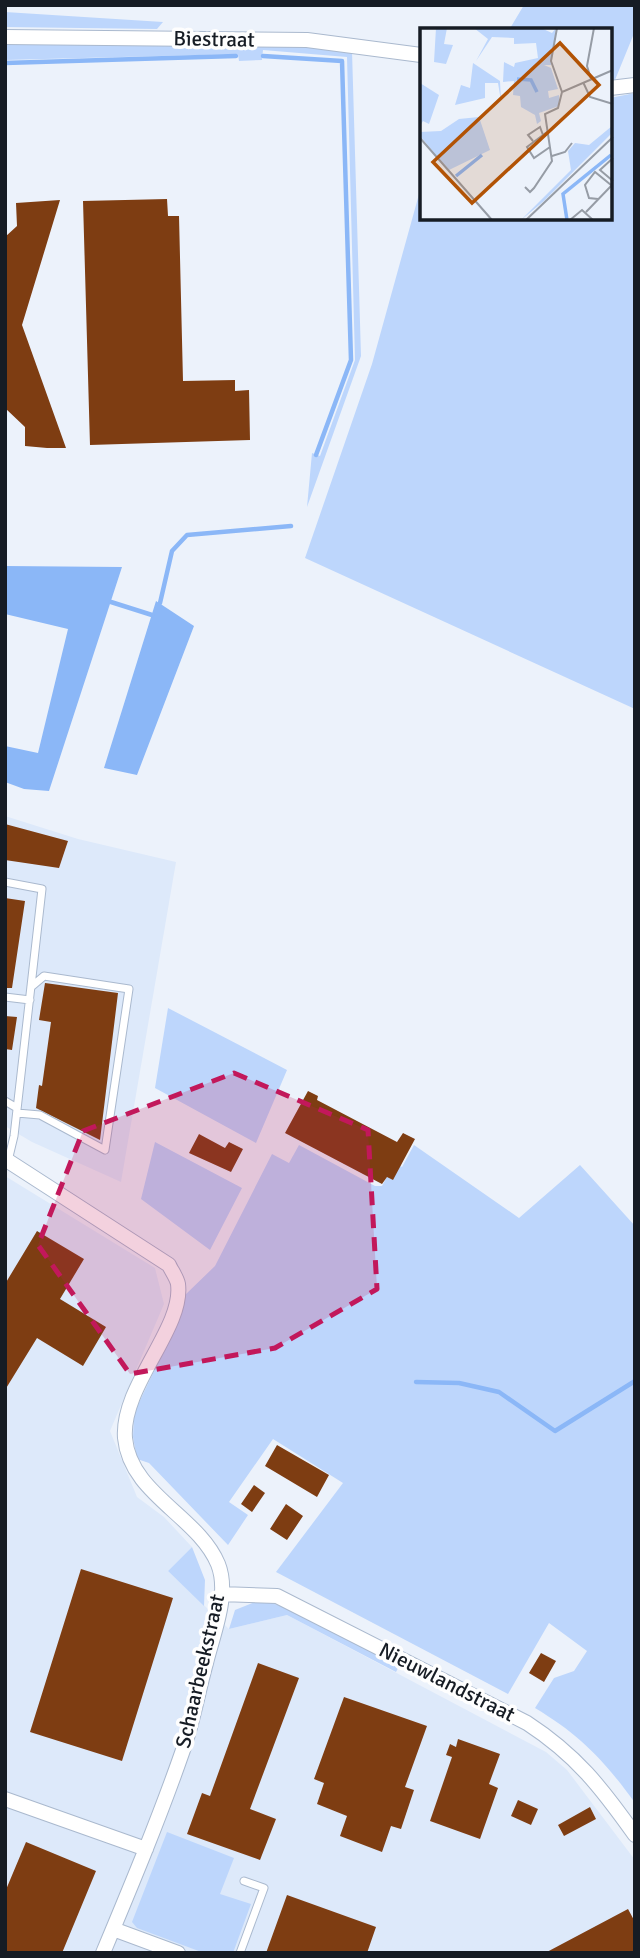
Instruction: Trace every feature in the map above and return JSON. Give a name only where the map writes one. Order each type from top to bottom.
[{"type":"street","name":"Biestraat","points":[[5,37],[307,40],[420,55]]},
{"type":"street","points":[[612,88],[635,85]]},
{"type":"street","name":"Schaarbeekstraat","points":[[7,1160],[169,1265],[177,1284],[175,1303],[132,1397],[126,1415],[125,1438],[129,1455],[145,1481],[203,1538],[219,1568],[221,1594],[184,1749],[103,1953]]},
{"type":"street","name":"Nieuwlandstraat","points":[[221,1594],[277,1596],[527,1723],[561,1745],[587,1772],[635,1835]]},
{"type":"street","points":[[5,1800],[146,1849]]},
{"type":"street","points":[[113,1929],[178,1953]]},
{"type":"lane","points":[[5,882],[42,889],[17,1111],[7,1160]]},
{"type":"lane","points":[[5,1101],[17,1111],[40,1115],[105,1150],[129,989],[44,976],[31,986]]},
{"type":"lane","points":[[5,997],[30,1000]]},
{"type":"lane","points":[[240,1953],[264,1888],[244,1881]]},
{"type":"highlighted area","points":[[234,1073],[368,1130],[377,1289],[275,1348],[130,1374],[38,1245],[83,1131]]},
{"type":"shaded area","points":[[524,5],[635,5],[635,31],[615,80],[612,79],[612,28],[510,28]]},
{"type":"shaded area","points":[[5,12],[163,22],[157,29],[5,27]]},
{"type":"shaded area","points":[[5,43],[308,45],[352,51],[361,356],[307,507],[312,453],[320,456],[355,360],[347,57],[263,50],[262,60],[239,61],[238,54],[5,60]]},
{"type":"shaded area","points":[[635,93],[635,709],[305,558],[372,364],[420,191],[420,220],[612,220],[612,98]]},
{"type":"shaded area","points":[[5,816],[78,839],[176,862],[121,1182],[32,1142],[5,1126]]},
{"type":"shaded area","points":[[168,1008],[287,1070],[256,1143],[155,1088]]},
{"type":"shaded area","points":[[155,1142],[242,1188],[210,1250],[141,1199]]},
{"type":"shaded area","points":[[299,1145],[375,1186],[382,1186],[394,1163],[402,1167],[414,1145],[519,1218],[580,1165],[635,1226],[635,1803],[590,1750],[565,1728],[535,1708],[554,1678],[574,1671],[587,1651],[549,1623],[508,1694],[276,1572],[343,1483],[273,1439],[229,1502],[248,1515],[228,1545],[149,1463],[137,1459],[133,1437],[134,1413],[176,1325],[185,1295],[215,1266],[272,1154],[289,1163]]},
{"type":"shaded area","points":[[5,1176],[155,1268],[164,1304],[110,1431],[137,1497],[164,1517],[192,1547],[168,1571],[229,1629],[287,1615],[546,1752],[567,1770],[635,1860],[635,1953],[5,1953]]},
{"type":"shaded area","points":[[192,1547],[205,1580],[204,1606],[168,1571]]},
{"type":"shaded area","points":[[255,1602],[272,1603],[288,1609],[399,1666],[396,1672],[287,1615],[229,1629],[235,1610]]},
{"type":"shaded area","points":[[167,1832],[234,1858],[220,1894],[251,1904],[233,1953],[204,1953],[137,1928],[132,1922]]},
{"type":"water","points":[[5,566],[122,567],[49,791],[24,789],[5,782],[5,746],[38,753],[68,629],[5,614]]},
{"type":"water","points":[[156,601],[194,626],[137,775],[104,768]]},
{"type":"building","points":[[167,199],[168,216],[179,216],[183,381],[235,380],[235,391],[249,390],[250,440],[90,445],[83,201]]},
{"type":"building","points":[[60,200],[22,325],[66,448],[25,446],[25,427],[5,408],[5,237],[17,226],[16,203]]},
{"type":"building","points":[[5,824],[68,841],[59,868],[5,860]]},
{"type":"building","points":[[5,898],[25,901],[12,988],[5,988]]},
{"type":"building","points":[[45,983],[118,993],[100,1140],[36,1108],[39,1085],[42,1086],[51,1022],[39,1020]]},
{"type":"building","points":[[5,1016],[17,1017],[12,1050],[5,1049]]},
{"type":"building","points":[[308,1091],[318,1096],[317,1100],[397,1142],[403,1133],[415,1139],[393,1180],[387,1177],[382,1184],[285,1133]]},
{"type":"building","points":[[199,1134],[225,1148],[229,1142],[243,1149],[231,1172],[189,1153]]},
{"type":"building","points":[[37,1231],[84,1259],[60,1299],[106,1327],[83,1366],[37,1338],[5,1390],[5,1284]]},
{"type":"building","points":[[277,1445],[329,1475],[317,1497],[265,1466]]},
{"type":"building","points":[[254,1485],[265,1493],[252,1512],[241,1504]]},
{"type":"building","points":[[286,1504],[303,1516],[287,1540],[270,1529]]},
{"type":"building","points":[[81,1569],[173,1598],[122,1761],[30,1732]]},
{"type":"building","points":[[541,1653],[556,1661],[544,1682],[529,1673]]},
{"type":"building","points":[[258,1663],[299,1678],[250,1809],[276,1819],[260,1860],[187,1834],[202,1793],[210,1796]]},
{"type":"building","points":[[344,1697],[427,1726],[405,1787],[414,1790],[401,1829],[391,1826],[382,1852],[340,1836],[347,1816],[317,1804],[324,1783],[314,1779]]},
{"type":"building","points":[[458,1739],[500,1754],[489,1784],[498,1788],[480,1839],[430,1821],[452,1757],[446,1755],[450,1744],[456,1747]]},
{"type":"building","points":[[518,1800],[538,1809],[531,1825],[511,1816]]},
{"type":"building","points":[[590,1807],[596,1819],[564,1836],[558,1825]]},
{"type":"building","points":[[26,1842],[96,1871],[62,1953],[5,1953],[5,1892]]},
{"type":"building","points":[[287,1895],[376,1927],[367,1953],[266,1953]]},
{"type":"building","points":[[628,1909],[635,1922],[635,1953],[545,1953]]},
{"type":"waterway","points":[[5,63],[236,56]]},
{"type":"waterway","points":[[263,56],[342,61],[351,360],[316,455]]},
{"type":"waterway","points":[[160,603],[172,551],[187,535],[291,526]]},
{"type":"waterway","points":[[111,602],[152,615]]},
{"type":"waterway","points":[[416,1382],[459,1383],[499,1392],[555,1431],[635,1381]]}]
